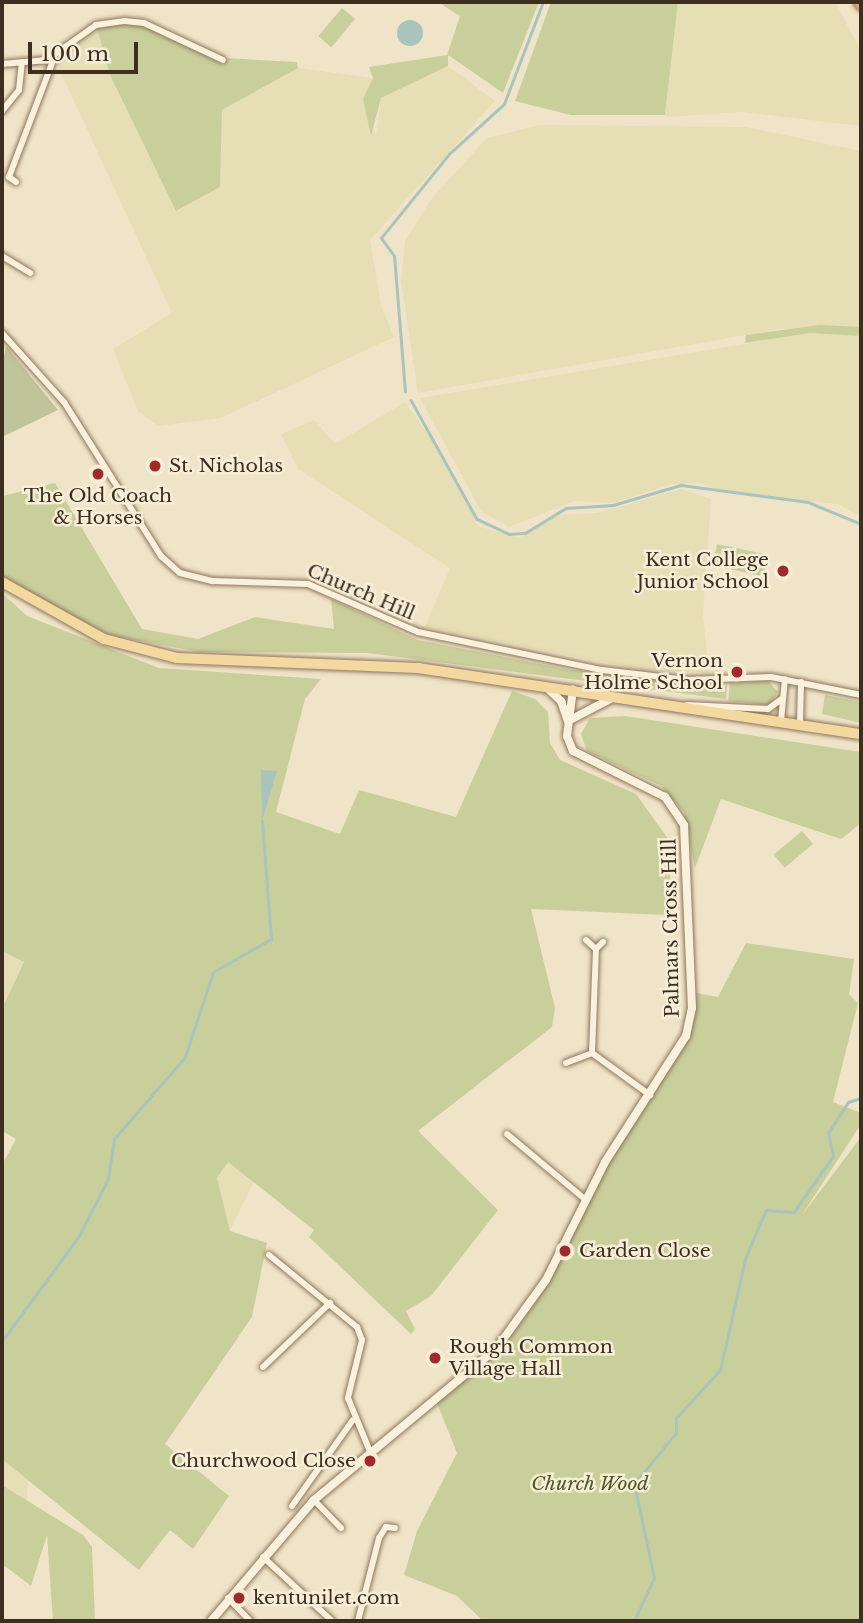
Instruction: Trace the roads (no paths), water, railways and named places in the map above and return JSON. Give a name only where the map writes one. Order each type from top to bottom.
[{"type":"main road","points":[[2,582],[104,639],[177,658],[418,668],[687,705],[861,734]]},
{"type":"street","points":[[2,64],[55,56],[96,25],[124,21],[144,23],[223,60]]},
{"type":"street","points":[[16,182],[9,177],[55,56]]},
{"type":"street","points":[[2,111],[19,90],[22,62]]},
{"type":"street","points":[[2,256],[30,273]]},
{"type":"street","name":"Church Hill","points":[[2,334],[64,402],[161,556],[180,573],[213,580],[308,584],[418,632],[602,670],[689,680],[785,679],[861,695]]},
{"type":"street","points":[[781,721],[785,679]]},
{"type":"street","points":[[800,724],[801,682]]},
{"type":"street","points":[[543,684],[561,701],[568,721],[622,696]]},
{"type":"street","name":"Palmars Cross Hill","points":[[573,689],[567,736],[577,756],[664,797],[684,825],[692,1008],[678,1053],[650,1095]]},
{"type":"street","points":[[687,705],[768,709],[782,699]]},
{"type":"street","points":[[586,940],[596,949]]},
{"type":"street","points":[[592,1053],[596,949],[603,942]]},
{"type":"street","points":[[211,1621],[262,1556],[315,1499],[496,1349],[546,1280],[586,1200],[650,1095],[592,1053]]},
{"type":"street","points":[[566,1063],[592,1053]]},
{"type":"street","points":[[507,1134],[586,1200]]},
{"type":"street","points":[[269,1255],[330,1303],[361,1334],[349,1388],[353,1420],[371,1454]]},
{"type":"street","points":[[262,1367],[330,1303]]},
{"type":"street","points":[[292,1506],[353,1420]]},
{"type":"street","points":[[306,1488],[341,1528]]},
{"type":"street","points":[[358,1621],[371,1580],[379,1538],[386,1527],[395,1528]]},
{"type":"street","points":[[262,1556],[332,1621]]},
{"type":"street","points":[[228,1598],[250,1621]]},
{"type":"water","points":[[410,20],[419,24],[423,33],[419,42],[410,46],[401,42],[397,33],[401,24]]},
{"type":"water","points":[[261,770],[277,771],[262,821]]},
{"type":"waterway","points":[[405,392],[394,256],[381,238],[449,154],[504,104],[543,2]]},
{"type":"waterway","points":[[411,400],[477,519],[509,534],[525,533],[566,508],[613,505],[681,485],[808,502],[861,524]]},
{"type":"waterway","points":[[2,1341],[79,1236],[108,1179],[114,1139],[185,1057],[213,972],[271,939],[262,821]]},
{"type":"waterway","points":[[634,1621],[654,1578],[634,1484],[676,1433],[676,1418],[720,1370],[746,1256],[766,1210],[794,1212],[833,1156],[828,1133],[848,1102],[861,1098]]},
{"type":"place","name":"St. Nicholas","points":[[155,466]]},
{"type":"place","name":"The Old Coach & Horses","points":[[98,474]]},
{"type":"place","name":"Kent College Junior School","points":[[783,571]]},
{"type":"place","name":"Vernon Holme School","points":[[737,672]]},
{"type":"place","name":"Garden Close","points":[[565,1251]]},
{"type":"place","name":"Rough Common Village Hall","points":[[435,1358]]},
{"type":"place","name":"Churchwood Close","points":[[370,1461]]},
{"type":"place","name":"kentunilet.com","points":[[239,1598]]},
{"type":"park label","name":"Church Wood","points":[[590,1484]]}]
